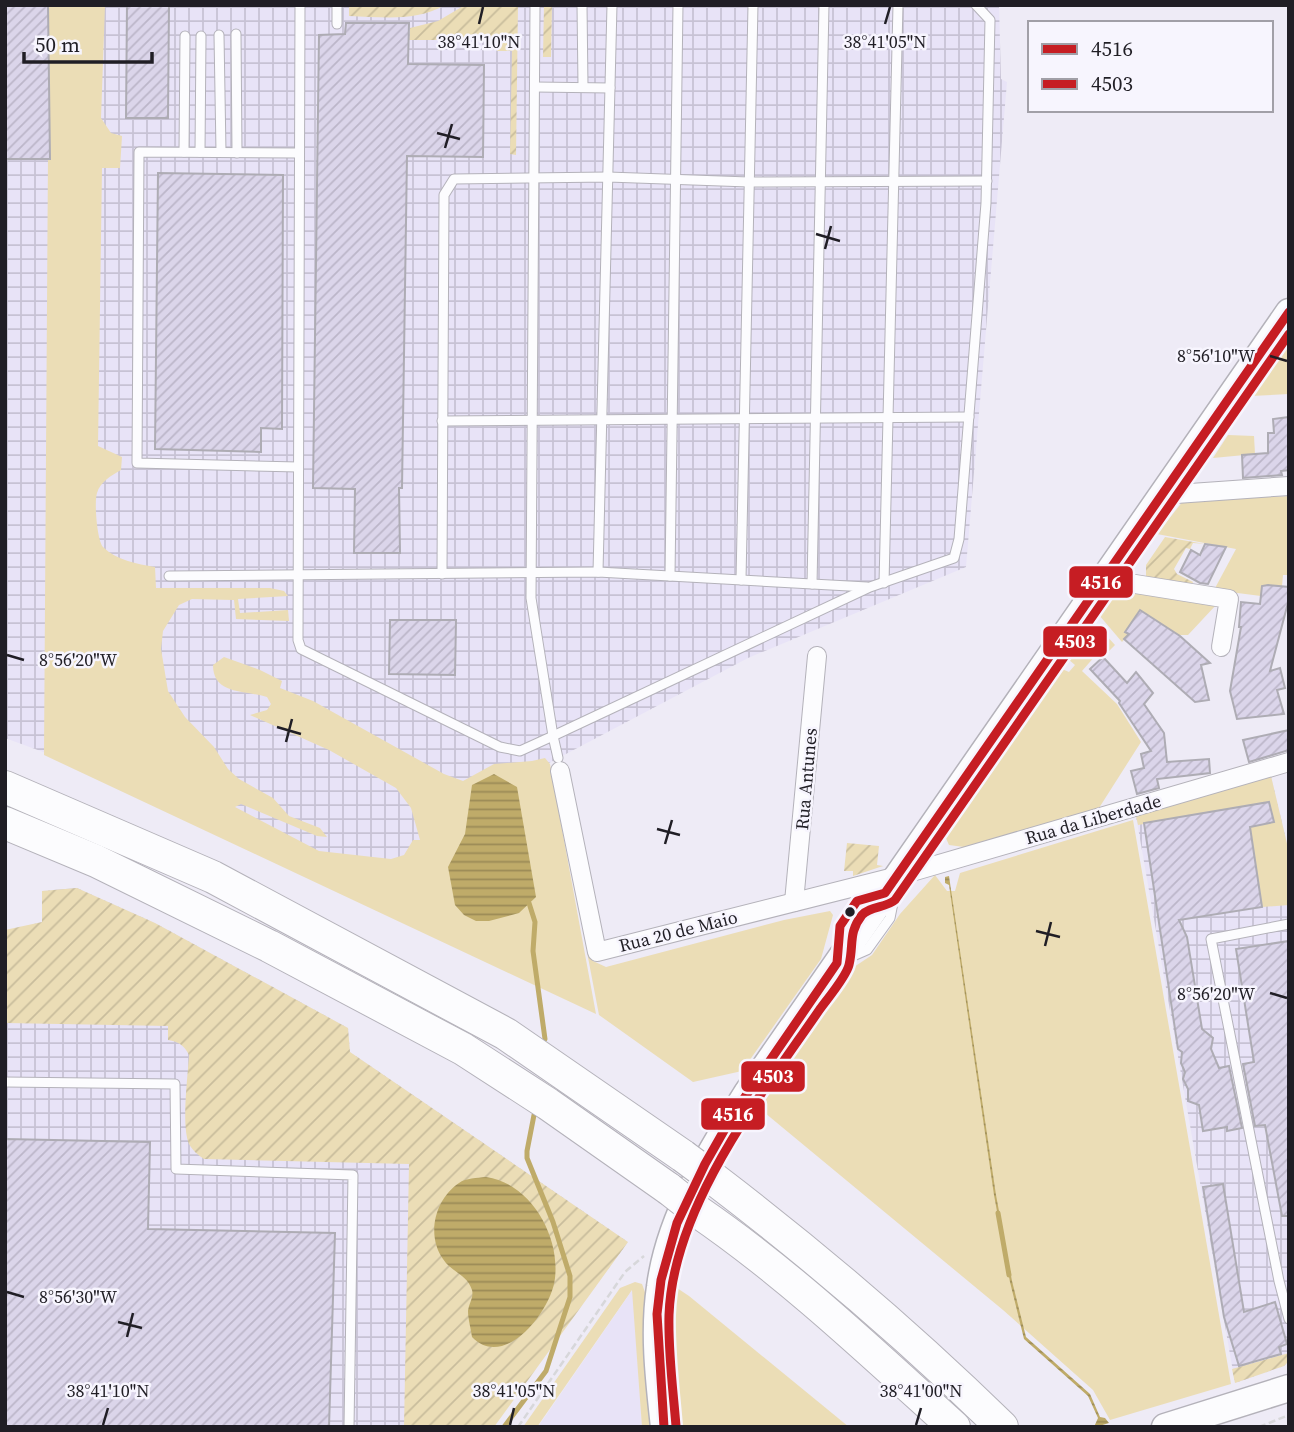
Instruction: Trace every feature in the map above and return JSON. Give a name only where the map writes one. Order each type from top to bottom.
[{"type":"highway","points":[[5,788],[213,877],[506,1034],[714,1179],[850,1287],[1002,1427]]},
{"type":"highway","points":[[5,823],[96,861],[269,946],[463,1049],[548,1104],[721,1228],[800,1291],[954,1427]]},
{"type":"main road","points":[[664,1427],[657,1324],[659,1288],[666,1256],[684,1206],[721,1136],[747,1093],[1162,495],[1281,334],[1289,312]]},
{"type":"main road","points":[[1165,1427],[1289,1388]]},
{"type":"street","points":[[1162,495],[1289,486]]},
{"type":"street","points":[[1104,579],[1228,599],[1221,648]]},
{"type":"street","name":"Rua Antunes","points":[[794,902],[817,656]]},
{"type":"street","name":"Rua da Liberdade","points":[[891,885],[1289,762]]},
{"type":"street","name":"Rua 20 de Maio","points":[[559,764],[597,952],[794,902],[891,885]]},
{"type":"lane","points":[[300,5],[298,640],[301,649],[500,747],[520,751],[870,587],[954,558],[959,539],[987,181],[990,20],[976,5]]},
{"type":"lane","points":[[337,5],[337,24]]},
{"type":"lane","points":[[535,5],[531,598],[559,764]]},
{"type":"lane","points":[[582,5],[583,86]]},
{"type":"lane","points":[[598,572],[612,5]]},
{"type":"lane","points":[[670,576],[678,5]]},
{"type":"lane","points":[[741,580],[753,5]]},
{"type":"lane","points":[[812,584],[824,5]]},
{"type":"lane","points":[[884,583],[898,5]]},
{"type":"lane","points":[[236,34],[237,153]]},
{"type":"lane","points":[[219,35],[220,152]]},
{"type":"lane","points":[[184,152],[185,36]]},
{"type":"lane","points":[[200,152],[201,37]]},
{"type":"lane","points":[[535,87],[610,88]]},
{"type":"lane","points":[[298,467],[137,463],[139,152],[299,153]]},
{"type":"lane","points":[[442,574],[444,195],[454,179],[608,177],[750,182],[987,181]]},
{"type":"lane","points":[[442,421],[969,417]]},
{"type":"lane","points":[[169,576],[598,572],[870,587]]},
{"type":"lane","points":[[1289,924],[1211,939],[1284,1279],[1289,1319]]},
{"type":"lane","points":[[5,1082],[175,1084],[176,1169],[353,1175],[349,1427]]},
{"type":"path","points":[[518,1427],[625,1272],[645,1255],[666,1256]]},
{"type":"path","points":[[1259,1427],[1289,1415]]},
{"type":"shaded area","points":[[5,5],[999,5],[1001,79],[1007,82],[966,567],[748,658],[547,764],[583,950],[5,738]]},
{"type":"shaded area","points":[[49,5],[105,5],[101,118],[111,133],[122,136],[120,168],[102,168],[98,446],[122,457],[121,470],[104,482],[97,493],[97,521],[101,543],[120,558],[155,567],[156,588],[270,588],[284,591],[288,596],[238,599],[240,613],[288,610],[289,621],[236,619],[234,600],[192,599],[179,605],[163,631],[161,649],[168,691],[185,717],[214,747],[228,769],[239,779],[273,798],[289,816],[320,828],[327,837],[317,836],[241,804],[235,807],[319,851],[391,859],[404,855],[413,840],[420,840],[411,808],[396,788],[329,750],[250,715],[267,710],[271,704],[267,697],[232,690],[218,682],[213,665],[224,657],[282,681],[280,688],[313,701],[444,774],[463,781],[494,764],[545,758],[550,764],[596,1014],[44,755]]},
{"type":"shaded area","points":[[349,5],[445,5],[422,14],[386,17],[349,16]]},
{"type":"shaded area","points":[[465,5],[518,5],[516,155],[510,154],[512,51],[497,51],[497,40],[409,40],[410,28],[438,21]]},
{"type":"shaded area","points":[[544,5],[552,5],[551,57],[543,57]]},
{"type":"shaded area","points":[[1288,343],[1289,394],[1251,396]]},
{"type":"shaded area","points":[[1228,435],[1254,436],[1255,454],[1213,458]]},
{"type":"shaded area","points":[[1289,496],[1289,575],[1283,575],[1282,586],[1262,586],[1261,596],[1214,590],[1236,549],[1157,534],[1183,501]]},
{"type":"shaded area","points":[[1165,537],[1205,544],[1193,543],[1190,549],[1186,548],[1174,569],[1177,574],[1193,582],[1191,586],[1149,579],[1146,576],[1146,565]]},
{"type":"shaded area","points":[[1119,585],[1216,605],[1188,635],[1177,635],[1140,610],[1126,631],[1129,634],[1122,642],[1099,615]]},
{"type":"shaded area","points":[[1093,621],[1115,645],[1109,651],[1103,647],[1082,671],[1117,704],[1141,742],[1099,808],[964,847],[949,845],[945,836],[1062,669],[1069,672],[1075,665],[1068,659]]},
{"type":"shaded area","points":[[494,774],[517,787],[536,897],[519,913],[489,921],[476,921],[464,915],[455,905],[448,867],[465,834],[472,785]]},
{"type":"shaded area","points":[[1271,776],[1289,852],[1289,1361],[1284,1366],[1235,1383],[1136,816]]},
{"type":"shaded area","points":[[1271,776],[1289,852],[1289,905],[1262,907],[1246,806],[1138,825],[1136,816]]},
{"type":"shaded area","points":[[1133,820],[1231,1384],[1110,1420],[1093,1390],[1003,1310],[754,1104],[842,975],[872,955],[900,914],[935,875],[947,891],[955,891],[960,873]]},
{"type":"shaded area","points":[[847,843],[879,846],[877,865],[883,866],[853,876],[853,871],[844,871]]},
{"type":"shaded area","points":[[949,876],[996,1195],[1012,1281],[1026,1337],[1090,1394],[1100,1417],[1109,1423],[1096,1427],[1098,1418],[1088,1396],[1024,1339],[994,1195],[949,885],[945,883],[945,877]]},
{"type":"shaded area","points":[[77,888],[155,923],[348,1028],[350,1052],[628,1242],[492,1427],[5,1427],[5,931],[42,922],[42,891]]},
{"type":"shaded area","points":[[77,888],[155,923],[348,1028],[350,1052],[628,1242],[494,1427],[404,1427],[409,1164],[204,1159],[192,1149],[187,1136],[185,1113],[189,1055],[181,1044],[168,1040],[168,1026],[5,1023],[5,930],[42,922],[42,891]]},
{"type":"shaded area","points":[[830,911],[833,915],[821,959],[742,1071],[693,1082],[599,1015],[587,952],[593,961],[606,967],[784,920]]},
{"type":"shaded area","points":[[486,1177],[502,1181],[528,1200],[547,1229],[555,1262],[552,1291],[536,1320],[512,1342],[498,1347],[485,1346],[472,1337],[468,1311],[472,1290],[466,1280],[443,1259],[438,1250],[434,1229],[439,1208],[451,1190],[465,1180]]},
{"type":"shaded area","points":[[635,1282],[642,1284],[646,1295],[652,1427],[642,1427],[632,1290],[537,1427],[523,1427],[620,1288]]},
{"type":"shaded area","points":[[671,1284],[849,1427],[675,1427],[668,1332]]},
{"type":"shaded area","points":[[633,1289],[642,1427],[538,1427]]},
{"type":"shaded area","points":[[1289,1353],[1289,1361],[1284,1366],[1235,1383],[1232,1369]]},
{"type":"building","points":[[5,5],[48,5],[50,159],[5,159]]},
{"type":"building","points":[[127,5],[169,5],[168,118],[126,118]]},
{"type":"building","points":[[346,23],[409,23],[408,64],[484,65],[483,157],[407,156],[402,488],[399,488],[400,553],[354,553],[355,489],[313,488],[319,35],[345,34]]},
{"type":"building","points":[[158,173],[283,175],[282,429],[261,428],[261,452],[155,449]]},
{"type":"building","points":[[1289,417],[1289,470],[1281,471],[1282,475],[1243,478],[1242,455],[1268,453],[1268,433],[1274,433],[1273,419]]},
{"type":"building","points":[[1205,544],[1226,547],[1208,584],[1200,583],[1180,572],[1191,550],[1200,555]]},
{"type":"building","points":[[1262,586],[1289,587],[1289,599],[1270,671],[1280,668],[1285,688],[1277,690],[1284,714],[1237,719],[1230,691],[1241,627],[1241,602],[1260,604]]},
{"type":"building","points":[[1140,610],[1180,636],[1210,663],[1201,665],[1209,700],[1195,702],[1124,639],[1129,634],[1125,632]]},
{"type":"building","points":[[390,620],[456,620],[455,675],[389,674]]},
{"type":"building","points":[[1103,657],[1127,683],[1136,672],[1153,693],[1144,704],[1164,733],[1167,762],[1209,759],[1210,773],[1157,779],[1159,788],[1137,794],[1131,771],[1144,768],[1141,754],[1151,751],[1120,701],[1090,669]]},
{"type":"building","points":[[1289,730],[1289,750],[1249,762],[1243,740]]},
{"type":"building","points":[[1269,802],[1274,822],[1250,827],[1262,907],[1179,920],[1187,937],[1202,1029],[1213,1038],[1211,1049],[1219,1068],[1229,1066],[1242,1128],[1227,1131],[1227,1127],[1203,1131],[1199,1105],[1188,1101],[1188,1089],[1183,1079],[1185,1072],[1181,1063],[1182,1052],[1178,1049],[1144,823]]},
{"type":"building","points":[[1289,941],[1289,1216],[1282,1216],[1265,1125],[1255,1126],[1243,1064],[1254,1062],[1236,949]]},
{"type":"building","points":[[5,1139],[150,1142],[148,1229],[335,1233],[329,1427],[5,1427]]},
{"type":"building","points":[[1223,1184],[1244,1312],[1275,1302],[1287,1344],[1279,1347],[1281,1354],[1239,1366],[1224,1317],[1203,1187]]},
{"type":"waterway","points":[[529,903],[535,922],[533,951],[545,1039]]},
{"type":"waterway","points":[[504,1427],[546,1371],[570,1297],[570,1276],[553,1222],[527,1158],[534,1115]]},
{"type":"waterway","points":[[998,1213],[1009,1275]]},
{"type":"transit line","name":"4516","points":[[664,1427],[657,1314],[661,1280],[677,1223],[705,1164],[734,1113],[837,963],[840,926],[857,901],[885,893],[1289,312]]},
{"type":"transit line","name":"4503","points":[[676,1426],[669,1329],[674,1274],[686,1233],[724,1153],[747,1115],[844,975],[849,965],[853,933],[862,915],[895,900],[1289,334]]}]
